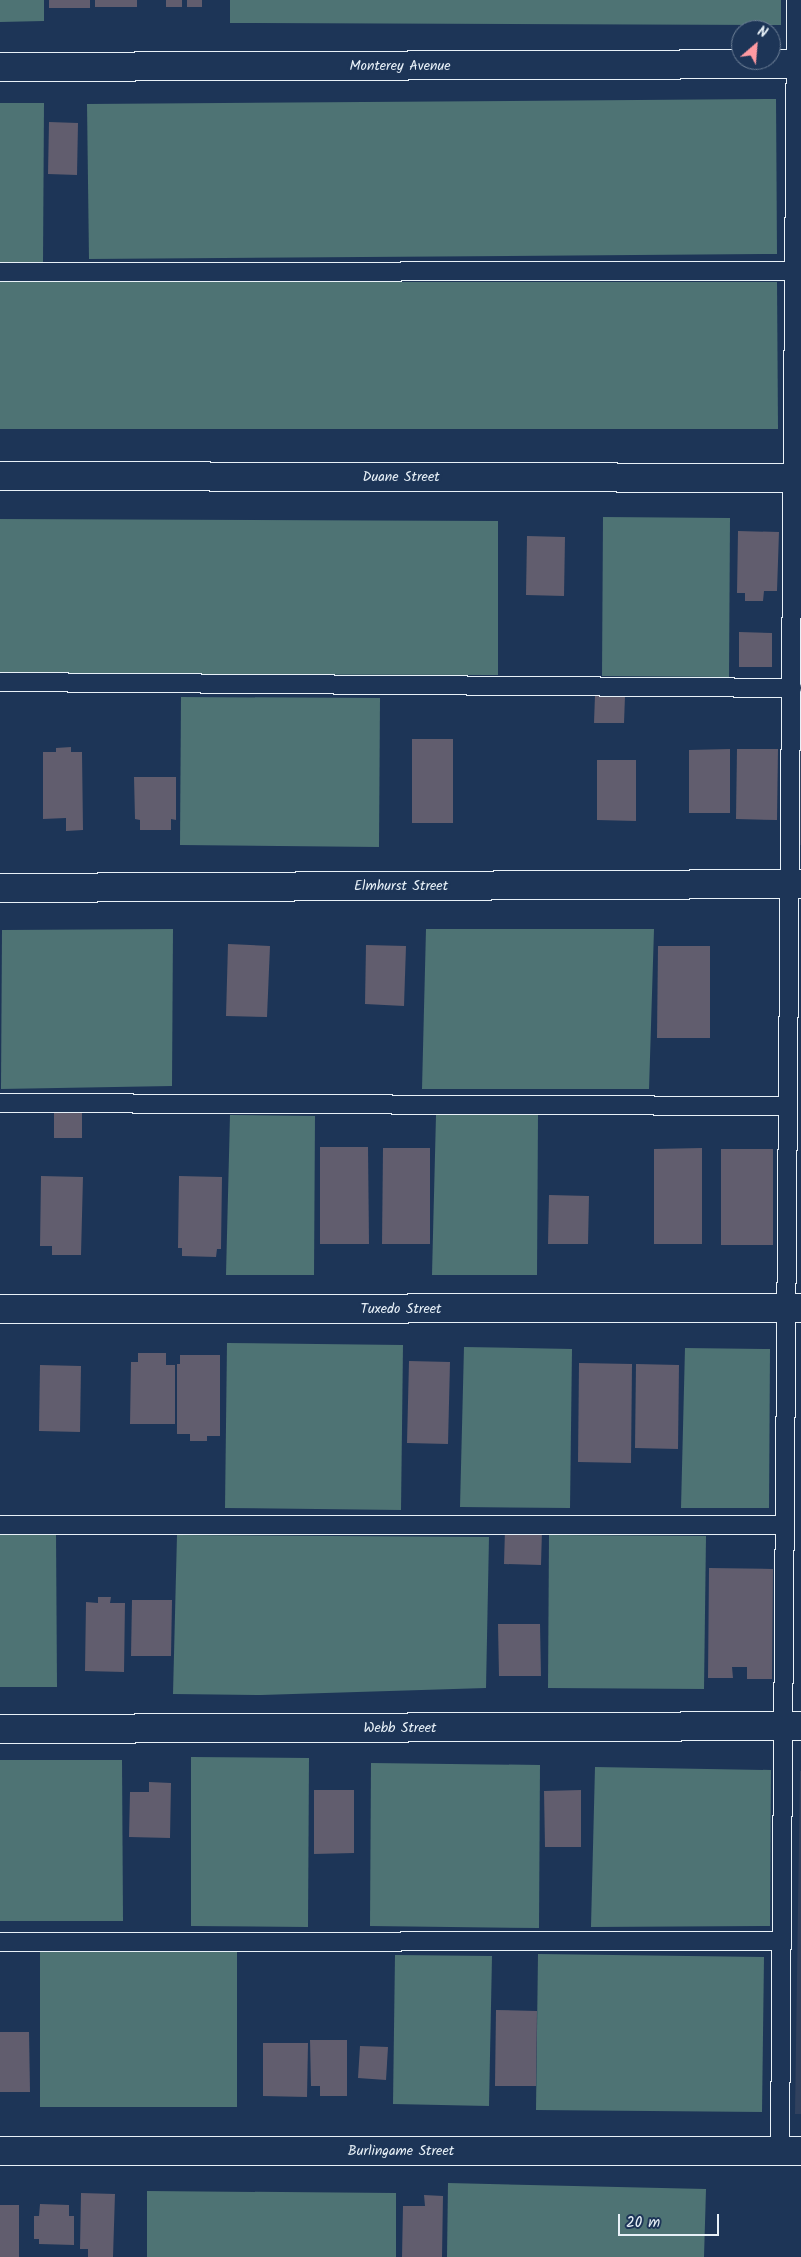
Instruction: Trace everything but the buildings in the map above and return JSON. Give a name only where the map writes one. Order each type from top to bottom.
[{"type":"street","name":"Monterey Avenue","points":[[0,67],[798,64]]},
{"type":"street","name":"Duane Street","points":[[0,476],[797,478]]},
{"type":"street","name":"Elmhurst Street","points":[[0,888],[795,884]]},
{"type":"street","name":"Tuxedo Street","points":[[0,1309],[794,1308]]},
{"type":"street","name":"Webb Street","points":[[0,1729],[792,1726]]},
{"type":"street","name":"Burlingame Street","points":[[0,2151],[791,2151]]},
{"type":"lane","points":[[791,2151],[782,1941],[792,1726],[785,1525],[794,1308],[788,1106],[795,884],[792,688],[797,478],[794,271],[798,64],[796,0]]},
{"type":"lane","points":[[0,272],[794,271]]},
{"type":"lane","points":[[0,682],[792,688]]},
{"type":"lane","points":[[0,1103],[788,1106]]},
{"type":"lane","points":[[0,1525],[785,1525]]},
{"type":"lane","points":[[0,1942],[782,1941]]},
{"type":"shaded area","points":[[801,512],[801,845],[797,845]]},
{"type":"shaded area","points":[[800,1771],[801,2114],[795,2114]]},
{"type":"green space","points":[[0,0],[44,0],[44,21],[0,22]]},
{"type":"green space","points":[[230,0],[781,0],[781,20],[731,20],[731,25],[230,23]]},
{"type":"green space","points":[[776,99],[777,254],[89,259],[87,104]]},
{"type":"green space","points":[[0,103],[44,103],[43,262],[0,262]]},
{"type":"green space","points":[[0,282],[777,282],[778,429],[0,429]]},
{"type":"green space","points":[[603,517],[730,518],[729,677],[602,676]]},
{"type":"green space","points":[[0,519],[498,521],[498,675],[0,674]]},
{"type":"green space","points":[[181,697],[380,698],[379,847],[180,845]]},
{"type":"green space","points":[[173,929],[172,1086],[1,1089],[2,930]]},
{"type":"green space","points":[[426,929],[654,929],[649,1089],[422,1089]]},
{"type":"green space","points":[[230,1115],[315,1116],[314,1275],[226,1275]]},
{"type":"green space","points":[[436,1115],[538,1115],[537,1275],[432,1275]]},
{"type":"green space","points":[[227,1343],[403,1345],[401,1510],[225,1508]]},
{"type":"green space","points":[[464,1347],[572,1349],[570,1508],[460,1507]]},
{"type":"green space","points":[[685,1348],[770,1349],[769,1508],[681,1508]]},
{"type":"green space","points":[[0,1534],[56,1534],[57,1687],[0,1687]]},
{"type":"green space","points":[[177,1535],[489,1537],[486,1688],[261,1695],[173,1694]]},
{"type":"green space","points":[[549,1535],[706,1536],[704,1689],[548,1688]]},
{"type":"green space","points":[[191,1757],[309,1758],[308,1927],[191,1926]]},
{"type":"green space","points":[[0,1760],[122,1760],[123,1921],[0,1921]]},
{"type":"green space","points":[[371,1763],[540,1765],[539,1928],[370,1926]]},
{"type":"green space","points":[[595,1767],[771,1770],[770,1926],[591,1927]]},
{"type":"green space","points":[[40,1947],[237,1947],[237,2107],[40,2107]]},
{"type":"green space","points":[[538,1954],[764,1957],[762,2112],[536,2110]]},
{"type":"green space","points":[[395,1955],[492,1956],[489,2106],[393,2104]]},
{"type":"green space","points":[[448,2183],[706,2189],[704,2257],[447,2257]]},
{"type":"green space","points":[[147,2191],[396,2193],[396,2257],[147,2257]]}]
